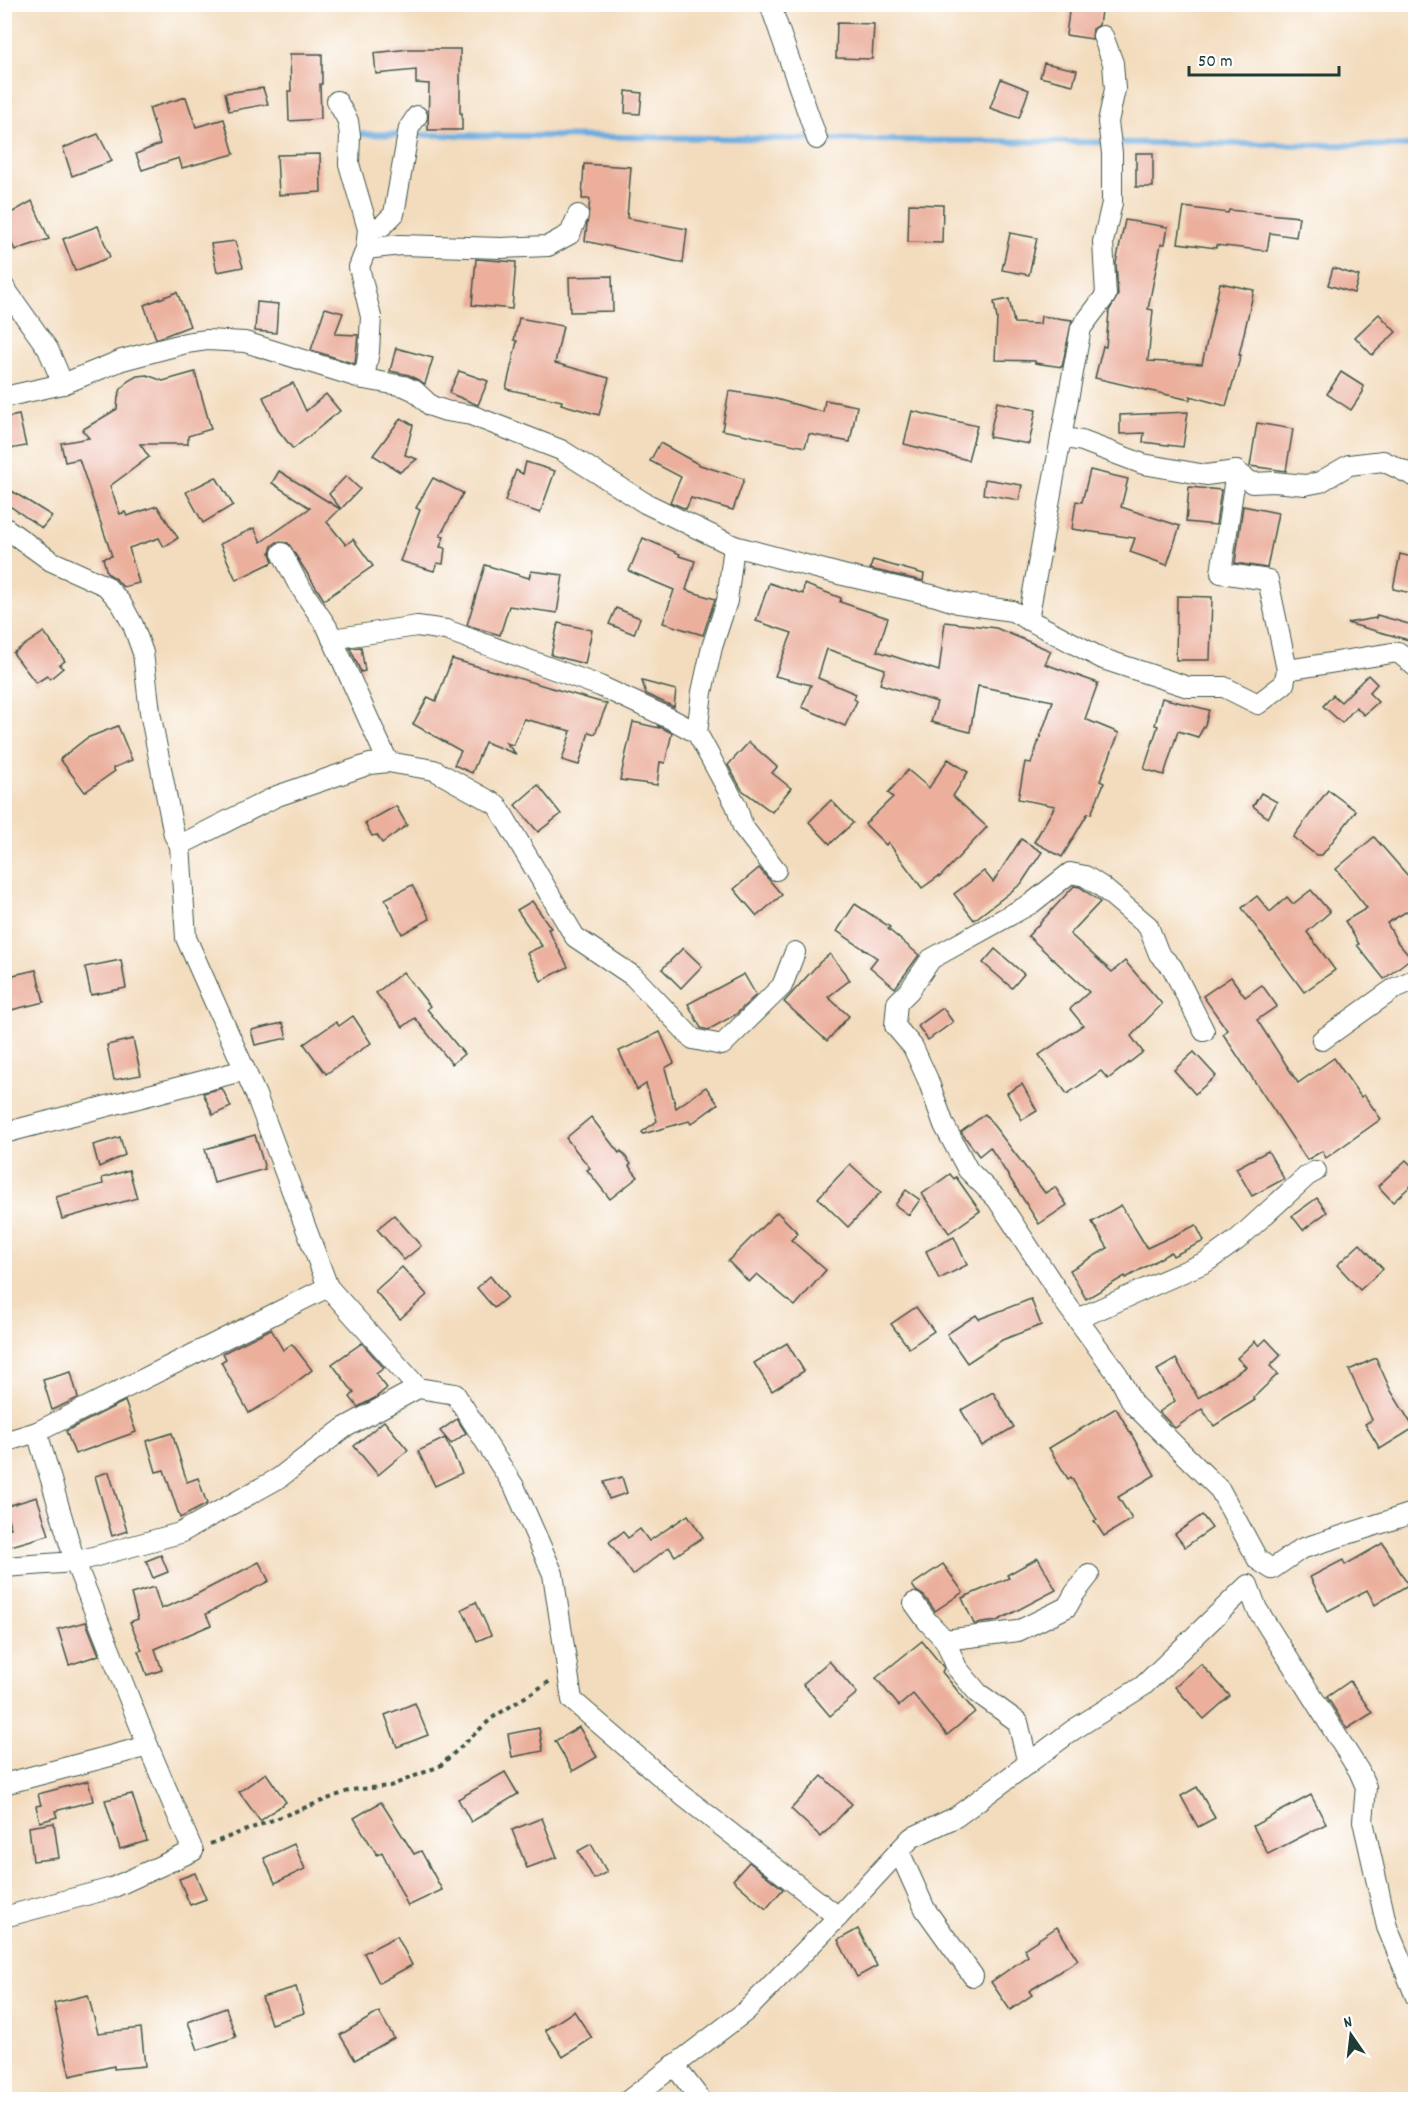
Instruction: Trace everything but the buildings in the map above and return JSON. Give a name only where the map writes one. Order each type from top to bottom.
[{"type":"street","points":[[770,4],[817,139]]},
{"type":"street","points":[[1029,620],[1081,328],[1106,295],[1103,242],[1112,203],[1112,153],[1108,122],[1115,89],[1113,63],[1103,36]]},
{"type":"street","points":[[336,101],[348,121],[349,164],[368,229],[366,249],[359,267],[371,317],[369,351],[363,379]]},
{"type":"street","points":[[368,229],[382,226],[394,214],[409,128],[417,116]]},
{"type":"street","points":[[366,249],[400,245],[501,248],[548,246],[570,234],[578,215]]},
{"type":"street","points":[[4,287],[48,348],[63,384]]},
{"type":"street","points":[[4,397],[63,384],[122,360],[186,343],[207,340],[245,342],[363,379],[404,386],[414,391],[431,406],[471,415],[561,450],[645,503],[734,546],[958,603],[1012,611],[1103,659],[1188,687],[1224,687],[1258,704],[1284,684],[1287,670],[1268,580],[1221,573],[1236,471]]},
{"type":"street","points":[[1061,437],[1082,441],[1143,464],[1206,475],[1236,471],[1252,483],[1274,482],[1305,485],[1320,482],[1349,465],[1383,461],[1416,477]]},
{"type":"street","points":[[4,526],[51,561],[106,586],[121,603],[132,625],[143,653],[152,723],[174,835],[180,845],[186,938],[245,1070],[328,1287],[418,1388]]},
{"type":"street","points":[[697,734],[702,692],[712,647],[727,602],[734,546]]},
{"type":"street","points":[[282,553],[297,582],[327,627],[388,762]]},
{"type":"street","points":[[332,639],[417,626],[446,630],[600,686],[697,734],[736,805],[743,827],[776,870]]},
{"type":"street","points":[[1287,670],[1398,652],[1416,667]]},
{"type":"street","points":[[180,845],[277,796],[370,764],[388,762],[434,770],[497,805],[575,937],[633,976],[693,1040],[722,1045],[782,986],[795,952]]},
{"type":"street","points":[[1204,1030],[1172,968],[1159,954],[1148,926],[1102,887],[1085,876],[1070,873],[1032,903],[931,959],[909,991],[897,1003],[895,1026],[913,1047],[944,1125],[968,1170],[996,1199],[1118,1375],[1133,1404],[1220,1490],[1257,1560],[1272,1569],[1301,1549],[1416,1512]]},
{"type":"street","points":[[1322,1040],[1395,988],[1416,979]]},
{"type":"street","points":[[4,1133],[245,1070]]},
{"type":"street","points":[[1077,1319],[1206,1262],[1237,1240],[1316,1171]]},
{"type":"street","points":[[4,1442],[37,1432],[328,1287]]},
{"type":"street","points":[[4,1567],[75,1562],[180,1533],[279,1478],[344,1428],[418,1388],[455,1394],[515,1488],[553,1574],[572,1701],[682,1795],[838,1917]]},
{"type":"street","points":[[4,1917],[112,1888],[193,1851],[148,1746],[75,1562],[37,1432]]},
{"type":"street","points":[[629,2100],[746,2012],[911,1838],[956,1817],[1073,1730],[1143,1686],[1248,1584],[1257,1560]]},
{"type":"street","points":[[945,1640],[1018,1632],[1067,1607],[1089,1575]]},
{"type":"street","points":[[1248,1584],[1257,1609],[1359,1771],[1366,1787],[1363,1821],[1387,1927],[1416,1997]]},
{"type":"street","points":[[914,1603],[945,1640],[957,1668],[978,1693],[1018,1722],[1028,1764]]},
{"type":"street","points":[[4,1784],[148,1746]]},
{"type":"street","points":[[899,1851],[925,1909],[973,1976]]},
{"type":"street","points":[[674,2065],[701,2100]]},
{"type":"path","points":[[193,1851],[351,1790],[390,1786],[440,1766],[492,1718],[567,1670]]},
{"type":"waterway","points":[[352,134],[1416,146]]}]
